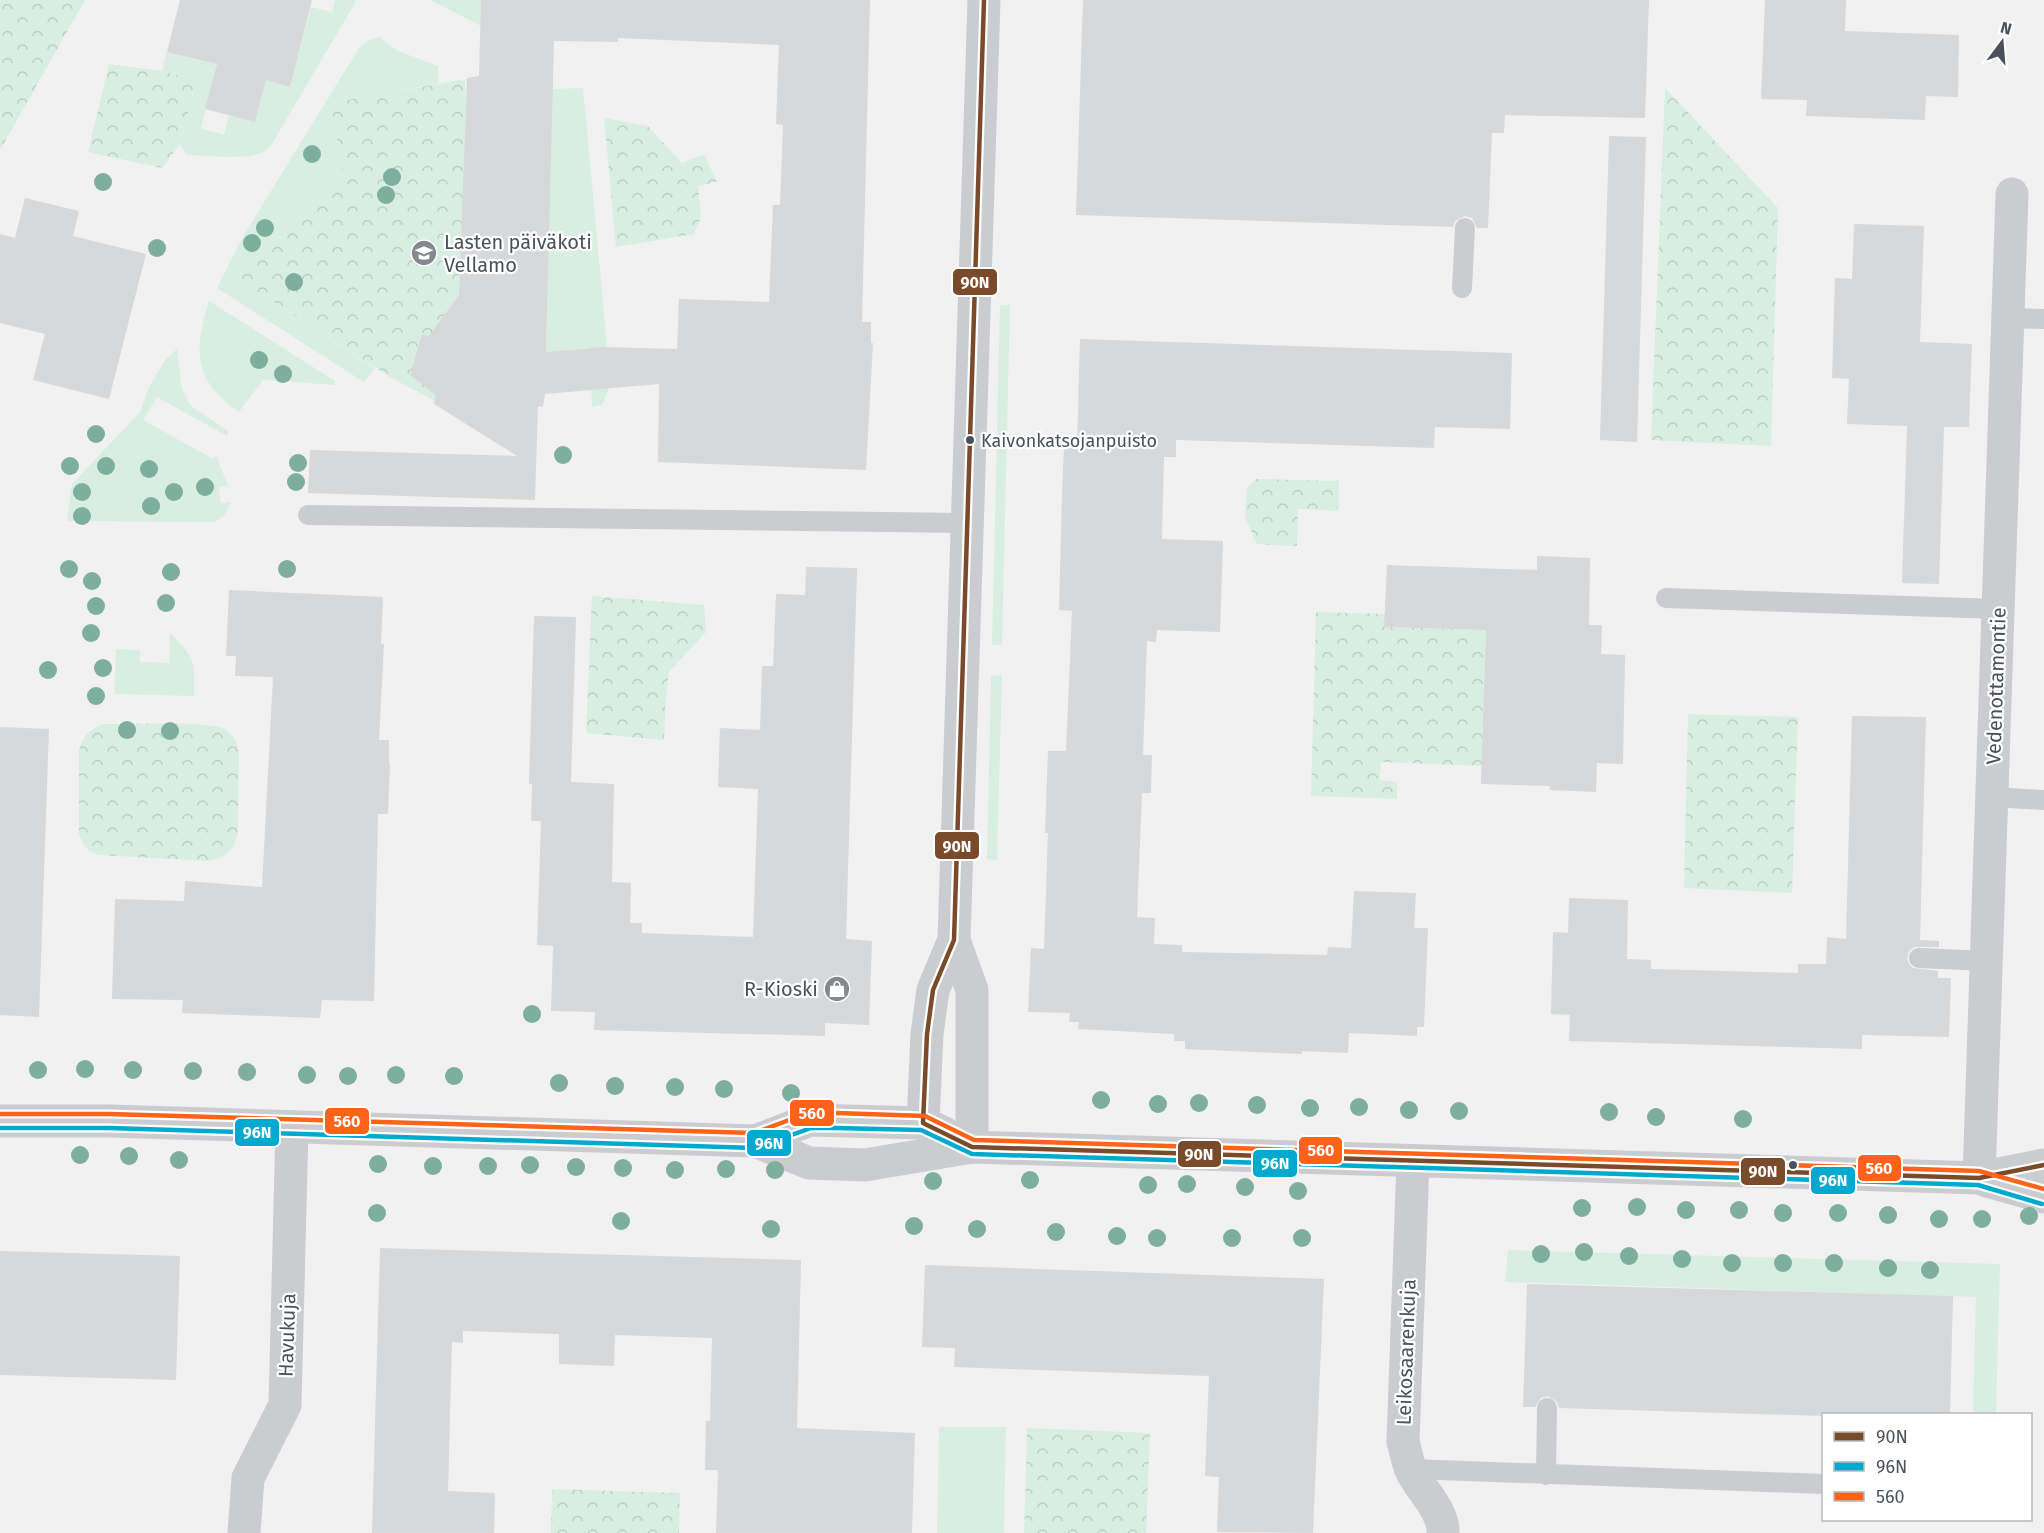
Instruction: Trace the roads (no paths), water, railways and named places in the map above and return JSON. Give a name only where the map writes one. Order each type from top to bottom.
[{"type":"street","points":[[923,1123],[927,1035],[933,990],[954,940],[984,0]]},
{"type":"street","name":"Vedenottamontie","points":[[1979,1178],[2012,194]]},
{"type":"street","points":[[954,940],[972,990],[972,1147]]},
{"type":"street","points":[[756,1141],[810,1119],[923,1123],[972,1147]]},
{"type":"street","points":[[0,1121],[109,1121],[756,1141],[809,1163],[865,1165],[972,1147],[1979,1178],[2044,1165]]},
{"type":"street","name":"Havukuja","points":[[244,1533],[248,1478],[285,1405],[292,1127]]},
{"type":"street","name":"Leikosaarenkuja","points":[[1413,1161],[1403,1442],[1411,1469],[1438,1514],[1443,1533]]},
{"type":"street","points":[[1979,1178],[2044,1197]]},
{"type":"lane","points":[[1462,288],[1465,228]]},
{"type":"lane","points":[[2008,318],[2044,319]]},
{"type":"lane","points":[[308,515],[967,523]]},
{"type":"lane","points":[[1666,598],[1998,609]]},
{"type":"lane","points":[[1992,796],[2044,800]]},
{"type":"lane","points":[[1919,958],[1986,961]]},
{"type":"lane","points":[[1546,1475],[1547,1408]]},
{"type":"lane","points":[[1411,1469],[1822,1484]]},
{"type":"place","name":"Lasten päiväkoti Vellamo","points":[[424,253]]},
{"type":"place","name":"Kaivonkatsojanpuisto","points":[[970,440]]},
{"type":"place","name":"R-Kioski","points":[[837,989]]}]
